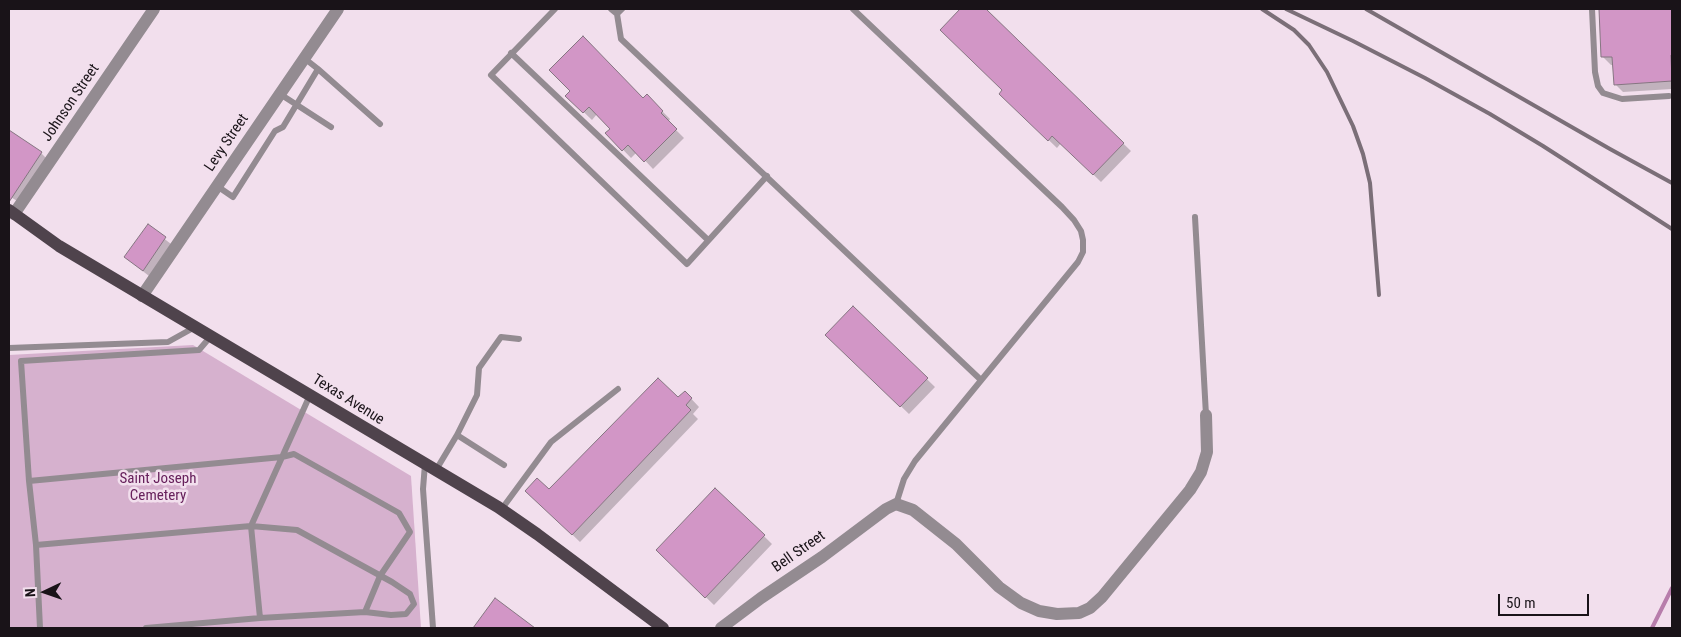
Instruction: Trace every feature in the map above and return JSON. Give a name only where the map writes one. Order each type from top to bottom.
[{"type":"main road","name":"Texas Avenue","points":[[12,212],[59,246],[501,510],[538,534],[663,628]]},
{"type":"street","name":"Johnson Street","points":[[12,212],[154,9]]},
{"type":"street","name":"Levy Street","points":[[142,296],[338,9]]},
{"type":"street","points":[[896,504],[913,510],[956,544],[999,587],[1020,603],[1048,613],[1079,613],[1090,608],[1102,597],[1190,490],[1202,472],[1207,452],[1206,415]]},
{"type":"street","name":"Bell Street","points":[[721,628],[886,509],[896,504]]},
{"type":"lane","points":[[555,9],[491,74],[687,264],[767,176]]},
{"type":"lane","points":[[611,9],[617,14],[622,39],[981,380]]},
{"type":"lane","points":[[617,14],[622,9]]},
{"type":"lane","points":[[853,9],[1062,207],[1074,220],[1081,231],[1083,240],[1083,252],[1078,262],[915,461],[904,479],[896,504]]},
{"type":"lane","points":[[1592,9],[1595,72],[1598,86],[1603,93],[1622,99],[1669,96]]},
{"type":"lane","points":[[511,53],[708,240]]},
{"type":"lane","points":[[304,58],[380,124]]},
{"type":"lane","points":[[218,186],[233,197],[275,131],[283,127],[298,105],[318,69]]},
{"type":"lane","points":[[280,94],[331,127]]},
{"type":"lane","points":[[1195,217],[1206,415]]},
{"type":"lane","points":[[9,348],[168,342],[195,327]]},
{"type":"lane","points":[[40,628],[36,545],[21,361],[199,350],[211,336]]},
{"type":"lane","points":[[433,628],[423,489],[431,467],[457,435],[477,395],[479,368],[501,337],[519,339]]},
{"type":"lane","points":[[501,510],[551,442],[618,389]]},
{"type":"lane","points":[[260,618],[251,526],[310,395]]},
{"type":"lane","points":[[457,435],[504,465]]},
{"type":"lane","points":[[30,481],[282,457],[294,454],[400,513],[410,532],[380,576],[365,612]]},
{"type":"lane","points":[[36,545],[251,526],[297,530],[410,594],[414,604],[406,614],[391,615],[365,612],[260,618],[146,628]]},
{"type":"green space","name":"Saint Joseph Cemetery","points":[[193,345],[411,476],[421,628],[9,628],[9,355]]},
{"type":"building","points":[[960,9],[986,9],[1124,143],[1093,175],[1052,136],[1048,141],[999,94],[1002,90],[940,30]]},
{"type":"building","points":[[1599,9],[1672,9],[1672,81],[1614,85],[1612,57],[1601,57]]},
{"type":"building","points":[[583,36],[643,98],[647,94],[663,111],[661,113],[677,129],[644,162],[628,145],[622,151],[605,133],[610,129],[589,107],[583,113],[565,96],[570,91],[549,70]]},
{"type":"building","points":[[9,130],[42,152],[9,202]]},
{"type":"building","points":[[148,224],[166,237],[143,271],[124,257]]},
{"type":"building","points":[[853,306],[928,378],[900,407],[825,335]]},
{"type":"building","points":[[658,378],[678,397],[685,391],[692,398],[686,405],[691,410],[572,535],[525,491],[537,478],[549,489]]},
{"type":"building","points":[[715,488],[765,535],[705,598],[656,550]]},
{"type":"building","points":[[495,598],[535,628],[473,628]]},
{"type":"waterway","points":[[1652,628],[1672,588]]},
{"type":"railway","points":[[1262,9],[1294,30],[1309,45],[1327,72],[1353,126],[1363,154],[1370,183],[1379,295]]},
{"type":"railway","points":[[1286,9],[1425,78],[1490,114],[1672,229]]},
{"type":"railway","points":[[1366,9],[1672,183]]}]
